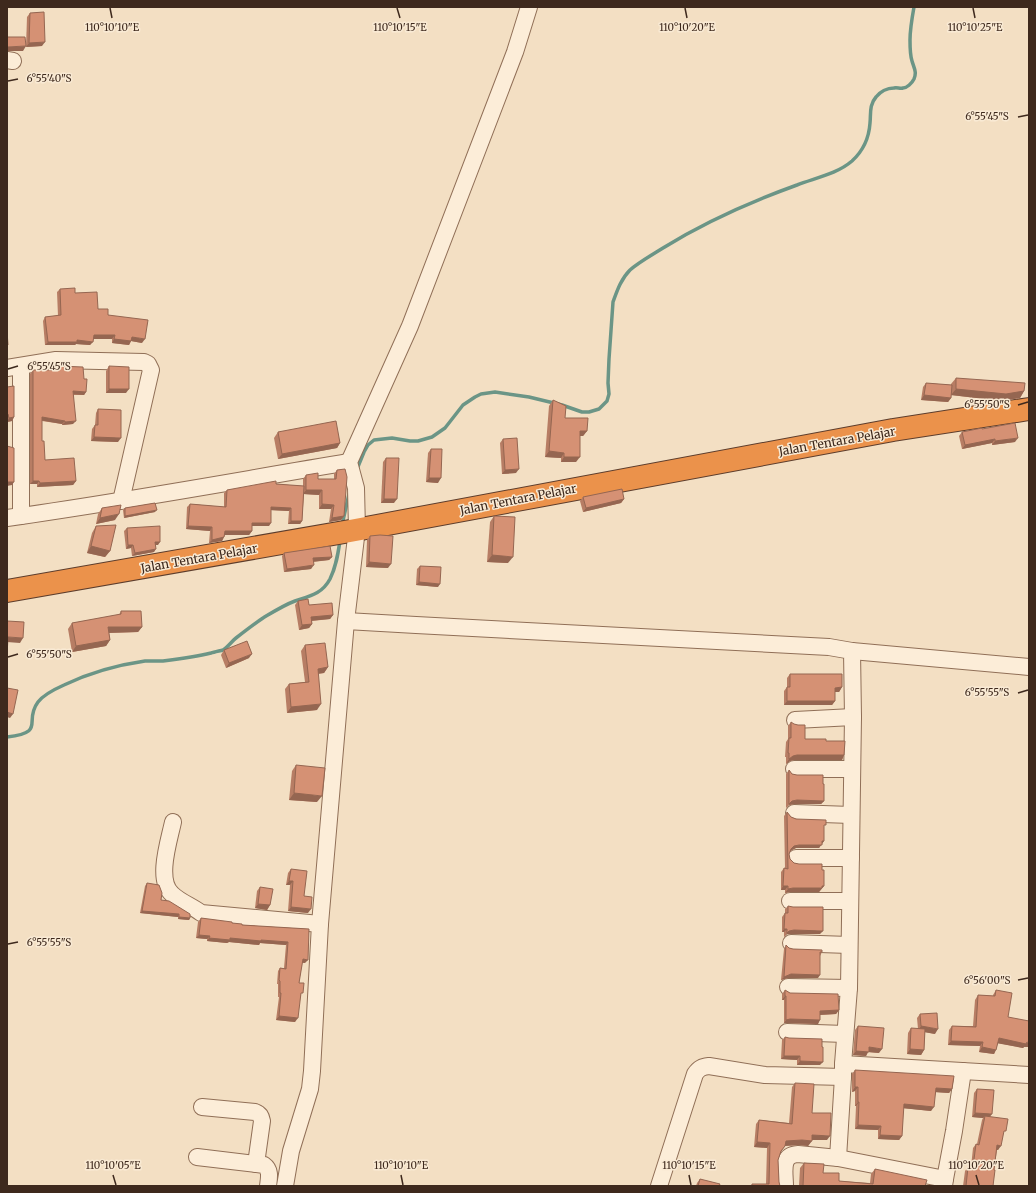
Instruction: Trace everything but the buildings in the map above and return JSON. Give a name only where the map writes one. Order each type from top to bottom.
[{"type":"highway","name":"Jalan Tentara Pelajar","points":[[7,591],[320,536],[893,430],[1029,409]]},
{"type":"street","points":[[285,1186],[291,1151],[310,1089],[312,1071],[320,924],[356,488],[350,465],[410,326],[515,52],[529,7]]},
{"type":"street","points":[[121,501],[151,370],[148,364],[144,362],[64,360],[39,362],[14,367],[14,517],[121,501],[350,465]]},
{"type":"street","points":[[346,621],[416,626],[829,647],[852,651],[1029,667]]},
{"type":"street","points":[[838,1158],[849,988],[853,717],[852,651]]},
{"type":"street","points":[[794,720],[853,717]]},
{"type":"street","points":[[794,769],[852,769]]},
{"type":"street","points":[[794,813],[851,814]]},
{"type":"street","points":[[173,822],[165,864],[164,879],[172,894],[200,912],[320,924]]},
{"type":"street","points":[[796,858],[851,858]]},
{"type":"street","points":[[790,901],[850,901]]},
{"type":"street","points":[[790,943],[849,945]]},
{"type":"street","points":[[788,987],[849,988]]},
{"type":"street","points":[[788,1032],[845,1034]]},
{"type":"street","points":[[659,1186],[695,1074],[698,1069],[703,1066],[765,1075],[843,1070],[963,1071],[1029,1075]]},
{"type":"street","points":[[785,1186],[785,1164],[787,1157],[792,1154],[838,1158],[944,1183],[963,1071]]},
{"type":"street","points":[[202,1107],[255,1112],[259,1114],[262,1121],[256,1164]]},
{"type":"street","points":[[197,1157],[264,1164],[270,1174],[268,1186]]},
{"type":"waterway","points":[[357,469],[368,445],[374,440],[392,438],[418,441],[432,437],[445,428],[463,405],[481,394],[495,392],[529,397],[562,405],[582,412],[589,412],[599,409],[607,401],[609,394],[609,359],[613,302],[624,277],[630,270],[650,256],[711,221],[762,198],[833,172],[852,161],[862,149],[867,139],[871,106],[876,97],[889,89],[906,87],[911,84],[915,77],[910,48],[914,7]]},
{"type":"waterway","points":[[342,525],[349,494]]},
{"type":"waterway","points":[[7,737],[19,735],[30,729],[34,709],[43,697],[57,688],[83,677],[114,667],[145,661],[181,659],[223,650],[236,638],[263,618],[287,604],[306,598],[323,588],[327,584],[334,570],[340,541]]}]
